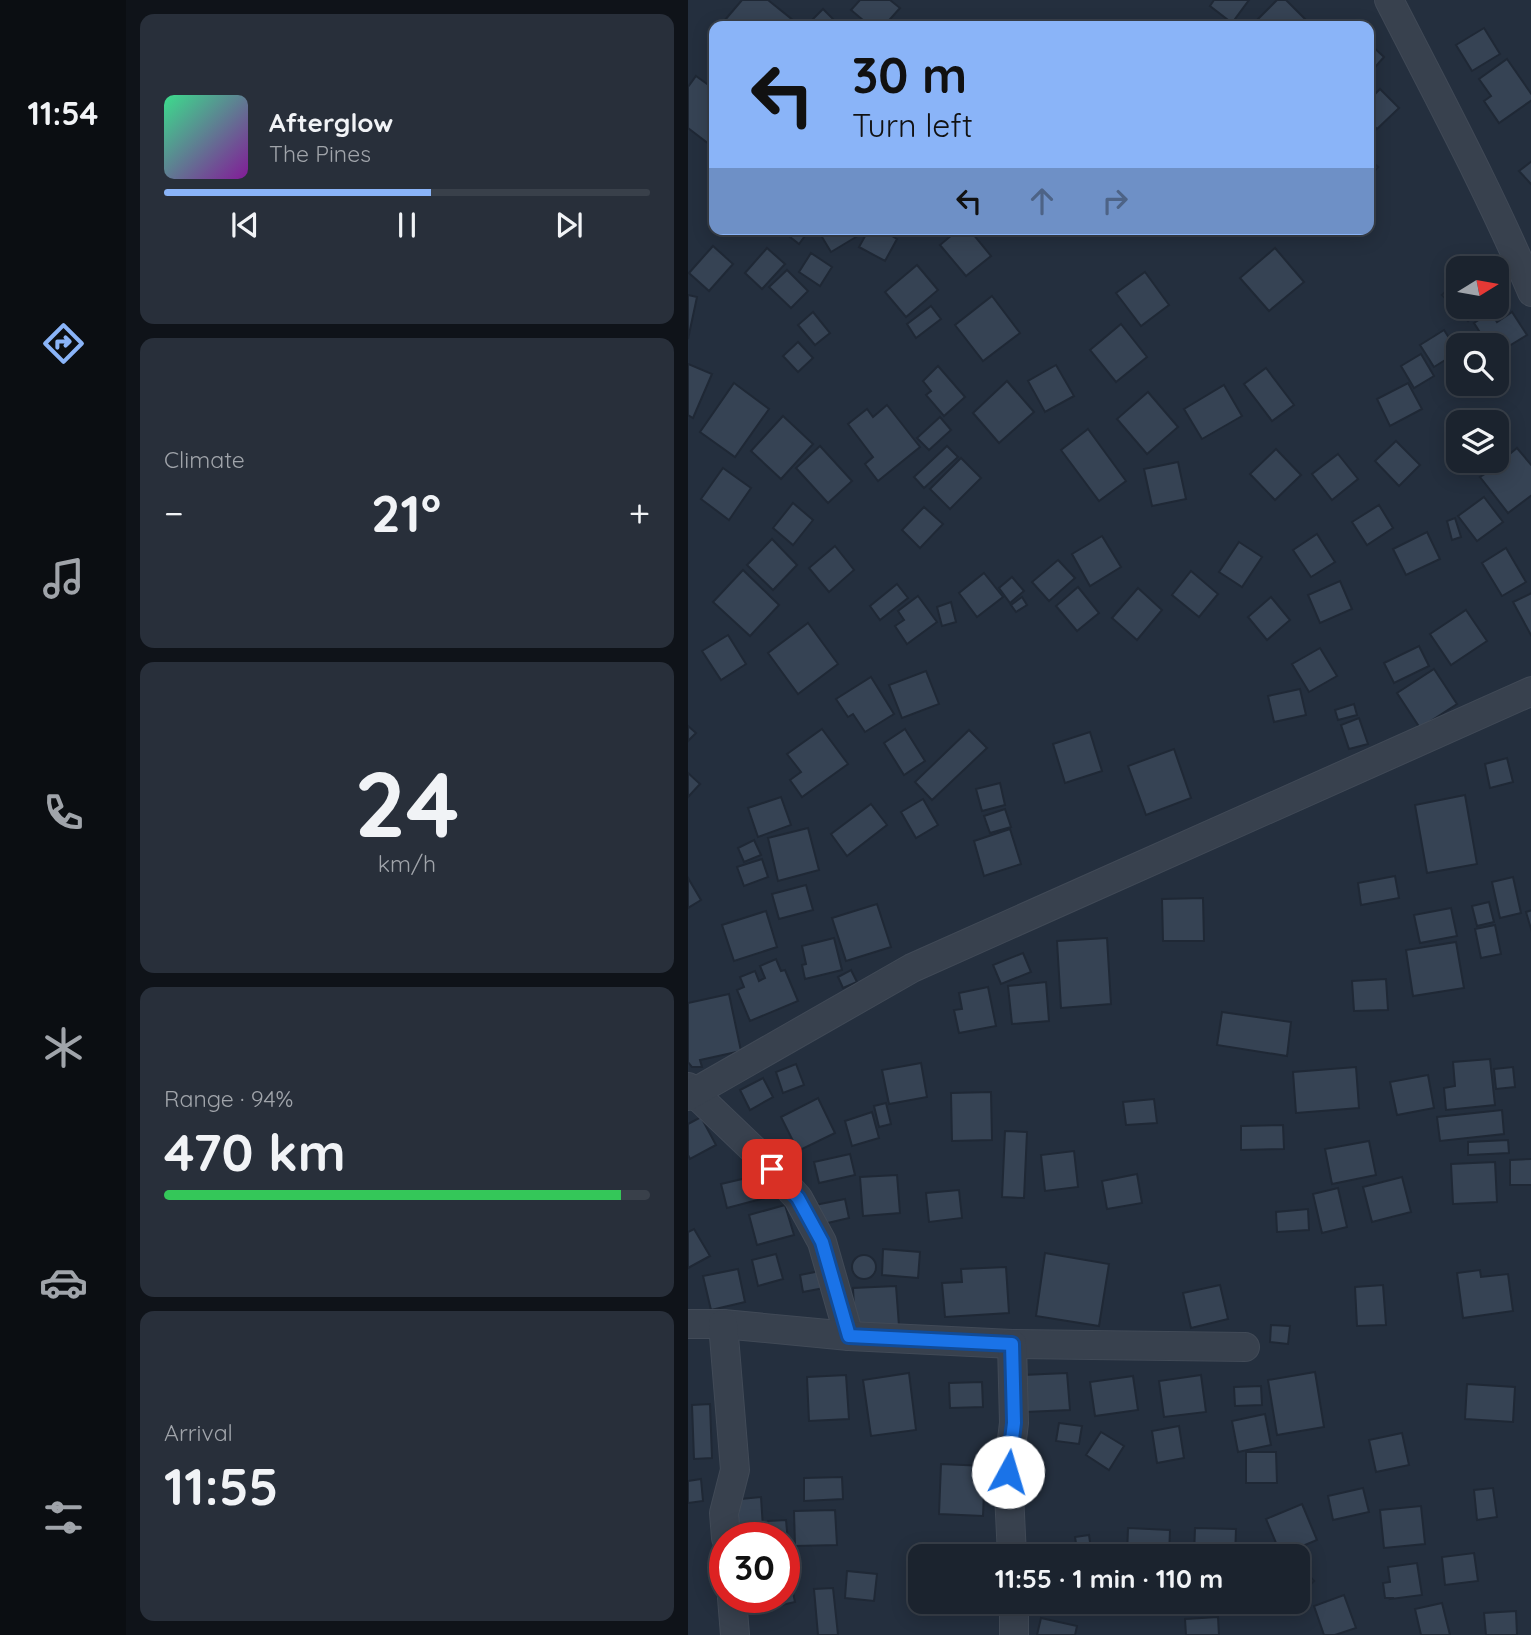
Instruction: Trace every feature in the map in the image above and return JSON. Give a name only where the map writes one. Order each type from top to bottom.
[{"type":"street","points":[[1389,0],[1514,250],[1531,292]]},
{"type":"street","points":[[849,1336],[822,1242],[798,1198],[759,1154],[690,1092],[912,968],[1531,691]]},
{"type":"street","points":[[688,1324],[723,1324],[849,1336],[1012,1344],[1245,1347]]},
{"type":"street","points":[[723,1324],[735,1469],[724,1513],[725,1522]]},
{"type":"street","points":[[1011,1544],[1008,1472],[1014,1423],[1012,1344]]},
{"type":"street","points":[[733,1613],[735,1635]]},
{"type":"street","points":[[1014,1614],[1014,1635]]},
{"type":"building","points":[[742,0],[768,0],[794,21],[726,21]]},
{"type":"building","points":[[860,0],[890,0],[900,8],[888,21],[864,21],[851,10]]},
{"type":"building","points":[[1214,0],[1249,0],[1233,21],[1229,21],[1210,6]]},
{"type":"building","points":[[1277,0],[1286,0],[1306,20],[1305,21],[1256,21]]},
{"type":"building","points":[[823,9],[835,21],[811,21]]},
{"type":"building","points":[[1484,28],[1500,54],[1472,71],[1456,45]]},
{"type":"building","points":[[1374,48],[1384,57],[1374,68]]},
{"type":"building","points":[[1507,59],[1532,95],[1532,100],[1499,123],[1484,101],[1491,96],[1479,79]]},
{"type":"building","points":[[696,76],[709,85],[709,144],[688,128],[688,87]]},
{"type":"building","points":[[1380,89],[1399,108],[1377,129],[1374,126],[1374,95]]},
{"type":"building","points":[[1532,161],[1532,185],[1519,171]]},
{"type":"building","points":[[788,235],[806,235],[799,244]]},
{"type":"building","points":[[821,235],[859,235],[831,252]]},
{"type":"building","points":[[866,235],[890,235],[897,239],[885,261],[859,247]]},
{"type":"building","points":[[952,235],[974,235],[991,256],[966,276],[940,245]]},
{"type":"building","points":[[713,246],[733,264],[709,291],[689,273]]},
{"type":"building","points":[[767,248],[785,264],[762,289],[745,273]]},
{"type":"building","points":[[1275,248],[1304,282],[1269,311],[1240,278]]},
{"type":"building","points":[[811,253],[832,267],[820,286],[799,272]]},
{"type":"building","points":[[917,265],[938,290],[906,317],[885,292]]},
{"type":"building","points":[[787,270],[808,291],[791,308],[769,287]]},
{"type":"building","points":[[1145,272],[1169,305],[1141,326],[1116,293]]},
{"type":"building","points":[[688,295],[697,297],[688,339]]},
{"type":"building","points":[[992,296],[1020,333],[983,361],[955,325]]},
{"type":"building","points":[[931,306],[941,319],[916,338],[907,324]]},
{"type":"building","points":[[813,312],[830,333],[815,345],[798,325]]},
{"type":"building","points":[[1512,312],[1527,335],[1509,346],[1509,333],[1480,333],[1474,323],[1480,319],[1495,319],[1497,322],[1509,319]]},
{"type":"building","points":[[1121,324],[1147,357],[1116,382],[1090,350]]},
{"type":"building","points":[[1444,330],[1446,360],[1434,367],[1420,345]]},
{"type":"building","points":[[798,342],[813,358],[798,372],[783,356]]},
{"type":"building","points":[[1421,354],[1434,376],[1414,388],[1401,366]]},
{"type":"building","points":[[688,364],[712,374],[693,418],[688,415]]},
{"type":"building","points":[[1056,365],[1074,396],[1045,412],[1028,381]]},
{"type":"building","points":[[938,366],[965,397],[944,416],[926,395],[931,391],[923,381]]},
{"type":"building","points":[[1266,368],[1294,405],[1272,421],[1244,384]]},
{"type":"building","points":[[1007,381],[1034,412],[999,443],[973,413]]},
{"type":"building","points":[[734,383],[769,409],[735,457],[700,432]]},
{"type":"building","points":[[1408,383],[1422,409],[1390,426],[1377,399]]},
{"type":"building","points":[[1224,385],[1242,416],[1202,439],[1184,409]]},
{"type":"building","points":[[1148,392],[1178,427],[1147,454],[1117,419]]},
{"type":"building","points":[[887,405],[920,447],[878,481],[865,464],[873,457],[848,424],[867,409],[873,417]]},
{"type":"building","points":[[783,416],[813,444],[781,479],[751,451]]},
{"type":"building","points":[[940,417],[951,430],[929,450],[917,438]]},
{"type":"building","points":[[1088,429],[1126,481],[1099,501],[1061,450]]},
{"type":"building","points":[[1396,441],[1420,465],[1399,486],[1375,461]]},
{"type":"building","points":[[820,446],[852,481],[828,503],[796,468]]},
{"type":"building","points":[[947,446],[958,457],[924,488],[914,477]]},
{"type":"building","points":[[1517,448],[1532,466],[1532,495],[1508,513],[1480,477],[1486,473],[1509,473],[1509,455]]},
{"type":"building","points":[[1276,449],[1301,475],[1275,500],[1250,474]]},
{"type":"building","points":[[1338,454],[1358,479],[1332,500],[1312,474]]},
{"type":"building","points":[[961,458],[981,478],[950,509],[930,489]]},
{"type":"building","points":[[1178,462],[1186,499],[1152,506],[1144,469]]},
{"type":"building","points":[[723,468],[751,488],[729,520],[701,499]]},
{"type":"building","points":[[1484,497],[1503,522],[1477,541],[1458,516]]},
{"type":"building","points":[[793,503],[813,520],[793,545],[773,528]]},
{"type":"building","points":[[1379,505],[1393,528],[1367,545],[1352,522]]},
{"type":"building","points":[[924,507],[943,524],[920,548],[902,530]]},
{"type":"building","points":[[1455,518],[1461,537],[1452,540],[1447,521]]},
{"type":"building","points":[[1427,532],[1440,559],[1406,575],[1393,549]]},
{"type":"building","points":[[1317,534],[1335,562],[1311,577],[1293,550]]},
{"type":"building","points":[[1102,536],[1121,567],[1090,586],[1072,554]]},
{"type":"building","points":[[772,539],[797,565],[773,590],[747,565]]},
{"type":"building","points":[[1239,542],[1262,557],[1242,587],[1219,572]]},
{"type":"building","points":[[835,546],[854,570],[829,592],[809,568]]},
{"type":"building","points":[[1506,548],[1526,582],[1502,596],[1482,563]]},
{"type":"building","points":[[1058,560],[1075,578],[1049,601],[1032,582]]},
{"type":"building","points":[[743,570],[779,605],[750,636],[713,602]]},
{"type":"building","points":[[1191,571],[1218,594],[1199,617],[1172,595]]},
{"type":"building","points":[[984,573],[1003,597],[977,617],[959,593]]},
{"type":"building","points":[[1012,577],[1024,591],[1010,603],[999,588]]},
{"type":"building","points":[[1340,581],[1352,609],[1320,623],[1308,595]]},
{"type":"building","points":[[897,584],[908,598],[880,620],[870,606]]},
{"type":"building","points":[[1078,587],[1099,613],[1077,631],[1056,606]]},
{"type":"building","points":[[1138,588],[1162,610],[1137,640],[1112,618]]},
{"type":"building","points":[[1532,593],[1532,637],[1513,602]]},
{"type":"building","points":[[918,596],[937,622],[907,644],[895,626],[904,620],[898,611]]},
{"type":"building","points":[[1022,597],[1027,605],[1016,612],[1011,605]]},
{"type":"building","points":[[1271,597],[1290,620],[1267,640],[1248,617]]},
{"type":"building","points":[[951,602],[956,622],[942,626],[937,607]]},
{"type":"building","points":[[1466,610],[1487,641],[1451,665],[1430,634]]},
{"type":"building","points":[[808,623],[838,664],[798,694],[768,653]]},
{"type":"building","points":[[728,635],[746,664],[721,680],[702,651]]},
{"type":"building","points":[[1419,646],[1429,666],[1394,683],[1384,663]]},
{"type":"building","points":[[1320,648],[1337,676],[1309,692],[1292,664]]},
{"type":"building","points":[[1434,669],[1457,704],[1420,728],[1397,693]]},
{"type":"building","points":[[926,671],[939,704],[902,718],[889,685]]},
{"type":"building","points":[[871,677],[894,714],[865,732],[853,714],[848,717],[836,699]]},
{"type":"building","points":[[1300,689],[1306,715],[1274,722],[1268,696]]},
{"type":"building","points":[[1354,704],[1357,715],[1338,720],[1335,710]]},
{"type":"building","points":[[1359,718],[1368,744],[1349,749],[1341,725]]},
{"type":"building","points":[[688,726],[696,733],[688,741]]},
{"type":"building","points":[[822,729],[848,764],[802,797],[790,780],[801,772],[787,754]]},
{"type":"building","points":[[905,729],[925,761],[904,775],[884,743]]},
{"type":"building","points":[[969,730],[987,748],[932,800],[915,782]]},
{"type":"building","points":[[1090,732],[1102,771],[1065,783],[1053,744]]},
{"type":"building","points":[[1174,749],[1191,798],[1146,815],[1128,766]]},
{"type":"building","points":[[1507,758],[1513,782],[1490,788],[1485,764]]},
{"type":"building","points":[[688,773],[700,784],[688,797]]},
{"type":"building","points":[[1000,783],[1005,805],[982,811],[976,789]]},
{"type":"building","points":[[1465,795],[1477,864],[1427,873],[1415,805]]},
{"type":"building","points":[[781,797],[791,825],[758,837],[748,808]]},
{"type":"building","points":[[923,799],[938,825],[916,838],[901,812]]},
{"type":"building","points":[[871,804],[887,825],[847,856],[831,834]]},
{"type":"building","points":[[1005,809],[1011,827],[990,833],[984,816]]},
{"type":"building","points":[[808,828],[819,870],[778,881],[768,838]]},
{"type":"building","points":[[1010,829],[1021,864],[984,876],[974,841]]},
{"type":"building","points":[[754,840],[761,855],[744,862],[738,848]]},
{"type":"building","points":[[762,859],[768,877],[744,886],[737,867]]},
{"type":"building","points":[[1395,876],[1399,898],[1361,905],[1358,883]]},
{"type":"building","points":[[1513,877],[1521,913],[1500,918],[1492,882]]},
{"type":"building","points":[[688,878],[701,900],[688,908]]},
{"type":"building","points":[[806,885],[813,910],[779,919],[772,894]]},
{"type":"building","points":[[1203,898],[1204,941],[1163,941],[1162,899]]},
{"type":"building","points":[[1489,902],[1494,922],[1477,926],[1472,906]]},
{"type":"building","points":[[877,904],[891,947],[846,961],[832,918]]},
{"type":"building","points":[[1451,908],[1457,936],[1420,943],[1414,915]]},
{"type":"building","points":[[1532,910],[1532,932],[1526,912]]},
{"type":"building","points":[[766,911],[777,947],[734,961],[722,925]]},
{"type":"building","points":[[1495,925],[1501,954],[1481,958],[1475,929]]},
{"type":"building","points":[[834,938],[842,970],[805,979],[802,965],[806,964],[802,946]]},
{"type":"building","points":[[1107,938],[1111,1004],[1061,1008],[1057,941]]},
{"type":"building","points":[[1456,942],[1464,988],[1413,996],[1406,950]]},
{"type":"building","points":[[1023,953],[1031,972],[1001,984],[993,965]]},
{"type":"building","points":[[776,959],[781,971],[785,970],[798,1001],[750,1021],[737,990],[744,987],[740,977],[755,971],[759,981],[765,978],[760,966]]},
{"type":"building","points":[[851,970],[857,982],[843,988],[838,977]]},
{"type":"building","points":[[1386,979],[1388,1010],[1354,1011],[1352,981]]},
{"type":"building","points":[[1046,982],[1049,1021],[1012,1024],[1008,986]]},
{"type":"building","points":[[988,987],[996,1026],[959,1033],[954,1010],[962,1009],[959,993]]},
{"type":"building","points":[[729,994],[741,1051],[700,1060],[702,1067],[692,1067],[688,1062],[688,1003]]},
{"type":"building","points":[[1222,1012],[1291,1022],[1287,1056],[1217,1045]]},
{"type":"building","points":[[1490,1059],[1495,1105],[1446,1110],[1444,1088],[1455,1086],[1453,1062]]},
{"type":"building","points":[[921,1063],[927,1097],[889,1104],[882,1070]]},
{"type":"building","points":[[796,1064],[804,1085],[783,1093],[776,1072]]},
{"type":"building","points":[[1356,1067],[1359,1108],[1296,1113],[1293,1072]]},
{"type":"building","points":[[1513,1067],[1515,1087],[1496,1089],[1494,1069]]},
{"type":"building","points":[[1428,1075],[1434,1108],[1397,1115],[1390,1082]]},
{"type":"building","points":[[763,1078],[773,1097],[750,1110],[740,1090]]},
{"type":"building","points":[[991,1092],[992,1140],[952,1141],[951,1093]]},
{"type":"building","points":[[818,1098],[835,1133],[798,1151],[781,1117]]},
{"type":"building","points":[[1154,1099],[1157,1123],[1126,1125],[1123,1102]]},
{"type":"building","points":[[886,1103],[891,1124],[879,1127],[874,1106]]},
{"type":"building","points":[[1502,1110],[1504,1134],[1440,1141],[1437,1117]]},
{"type":"building","points":[[872,1112],[879,1138],[852,1146],[845,1121]]},
{"type":"building","points":[[701,1117],[716,1145],[690,1159],[688,1124]]},
{"type":"building","points":[[1283,1125],[1284,1149],[1241,1150],[1241,1126]]},
{"type":"building","points":[[1005,1131],[1027,1132],[1024,1198],[1002,1197]]},
{"type":"building","points":[[1508,1140],[1509,1153],[1468,1155],[1468,1142]]},
{"type":"building","points":[[1369,1141],[1376,1175],[1332,1184],[1325,1149]]},
{"type":"building","points":[[1074,1151],[1078,1187],[1045,1191],[1041,1155]]},
{"type":"building","points":[[850,1154],[855,1175],[819,1183],[814,1162]]},
{"type":"building","points":[[1532,1159],[1532,1185],[1510,1185],[1510,1160]]},
{"type":"building","points":[[1495,1162],[1497,1202],[1453,1204],[1451,1164]]},
{"type":"building","points":[[1137,1174],[1142,1203],[1107,1209],[1102,1181]]},
{"type":"building","points":[[759,1175],[765,1198],[727,1208],[721,1184]]},
{"type":"building","points":[[897,1175],[900,1213],[863,1216],[860,1177]]},
{"type":"building","points":[[1402,1177],[1411,1212],[1372,1222],[1363,1187]]},
{"type":"building","points":[[1338,1188],[1347,1227],[1322,1233],[1313,1194]]},
{"type":"building","points":[[959,1190],[962,1218],[929,1222],[926,1193]]},
{"type":"building","points":[[845,1199],[849,1218],[819,1225],[815,1205]]},
{"type":"building","points":[[785,1205],[794,1235],[757,1245],[749,1215]]},
{"type":"building","points":[[1308,1209],[1309,1230],[1277,1232],[1276,1212]]},
{"type":"building","points":[[694,1229],[710,1256],[688,1268],[688,1232]]},
{"type":"building","points":[[883,1249],[920,1252],[918,1278],[882,1275]]},
{"type":"building","points":[[1045,1253],[1109,1264],[1099,1326],[1036,1316]]},
{"type":"building","points":[[776,1254],[783,1279],[758,1286],[752,1260]]},
{"type":"building","points":[[864,1255],[872,1259],[876,1267],[872,1275],[864,1279],[856,1275],[852,1267],[856,1259]]},
{"type":"building","points":[[1006,1267],[1009,1313],[945,1317],[942,1283],[962,1282],[961,1269]]},
{"type":"building","points":[[738,1269],[745,1302],[711,1310],[703,1276]]},
{"type":"building","points":[[1480,1270],[1481,1277],[1508,1274],[1513,1311],[1463,1318],[1457,1273]]},
{"type":"building","points":[[820,1271],[824,1288],[803,1292],[800,1275]]},
{"type":"building","points":[[1220,1285],[1228,1319],[1191,1328],[1183,1293]]},
{"type":"building","points":[[1383,1285],[1386,1325],[1357,1326],[1355,1287]]},
{"type":"building","points":[[896,1286],[899,1326],[855,1329],[853,1288]]},
{"type":"building","points":[[1271,1325],[1290,1326],[1288,1344],[1270,1342]]},
{"type":"building","points":[[1315,1372],[1324,1427],[1277,1435],[1268,1380]]},
{"type":"building","points":[[909,1373],[916,1430],[871,1436],[863,1380]]},
{"type":"building","points":[[1067,1373],[1070,1410],[1025,1412],[1023,1375]]},
{"type":"building","points":[[846,1375],[849,1419],[809,1421],[807,1377]]},
{"type":"building","points":[[1201,1375],[1206,1412],[1164,1417],[1159,1381]]},
{"type":"building","points":[[1133,1376],[1138,1410],[1095,1416],[1090,1382]]},
{"type":"building","points":[[982,1382],[983,1407],[950,1408],[949,1383]]},
{"type":"building","points":[[1467,1384],[1515,1387],[1513,1422],[1465,1419]]},
{"type":"building","points":[[1261,1386],[1262,1405],[1235,1406],[1234,1387]]},
{"type":"building","points":[[710,1404],[712,1458],[694,1459],[692,1405]]},
{"type":"building","points":[[1265,1414],[1271,1445],[1238,1452],[1232,1421]]},
{"type":"building","points":[[1059,1423],[1082,1426],[1079,1444],[1056,1441]]},
{"type":"building","points":[[1179,1426],[1184,1458],[1157,1463],[1152,1431]]},
{"type":"building","points":[[1101,1432],[1124,1446],[1109,1470],[1086,1455]]},
{"type":"building","points":[[1402,1433],[1409,1465],[1376,1472],[1369,1440]]},
{"type":"building","points":[[1246,1452],[1276,1452],[1277,1483],[1246,1483]]},
{"type":"building","points":[[941,1464],[985,1466],[983,1516],[939,1514]]},
{"type":"building","points":[[842,1477],[843,1499],[804,1501],[804,1478]]},
{"type":"building","points":[[701,1479],[703,1501],[688,1503],[688,1481]]},
{"type":"building","points":[[1363,1488],[1369,1512],[1333,1520],[1328,1496]]},
{"type":"building","points":[[1493,1488],[1497,1517],[1477,1520],[1474,1490]]},
{"type":"building","points":[[761,1497],[763,1522],[733,1522],[730,1500]]},
{"type":"building","points":[[1302,1504],[1317,1540],[1307,1544],[1276,1544],[1266,1519]]},
{"type":"building","points":[[1421,1506],[1425,1544],[1384,1548],[1380,1510]]},
{"type":"building","points":[[835,1510],[837,1545],[800,1546],[800,1522],[794,1522],[794,1511]]},
{"type":"building","points":[[1128,1528],[1170,1530],[1169,1544],[1127,1544]]},
{"type":"building","points":[[1195,1528],[1236,1529],[1235,1544],[1194,1544]]},
{"type":"building","points":[[1089,1535],[1090,1544],[1076,1544],[1075,1537]]},
{"type":"building","points":[[1474,1553],[1478,1581],[1445,1585],[1442,1557]]},
{"type":"building","points":[[1417,1563],[1422,1595],[1385,1598],[1383,1583],[1390,1582],[1388,1567]]},
{"type":"building","points":[[847,1571],[877,1574],[874,1601],[845,1598]]},
{"type":"building","points":[[833,1588],[838,1635],[818,1635],[814,1589]]},
{"type":"building","points":[[1344,1595],[1356,1628],[1335,1635],[1324,1635],[1314,1606]]},
{"type":"building","points":[[1442,1603],[1450,1635],[1421,1635],[1415,1609]]},
{"type":"building","points":[[1516,1611],[1517,1635],[1486,1635],[1484,1613]]},
{"type":"building","points":[[1218,1617],[1219,1635],[1186,1635],[1185,1619]]},
{"type":"building","points":[[1041,1618],[1077,1626],[1075,1635],[1037,1635]]},
{"type":"route","points":[[772,1169],[798,1198],[822,1242],[849,1336],[1012,1344],[1014,1423],[1008,1472]]}]
